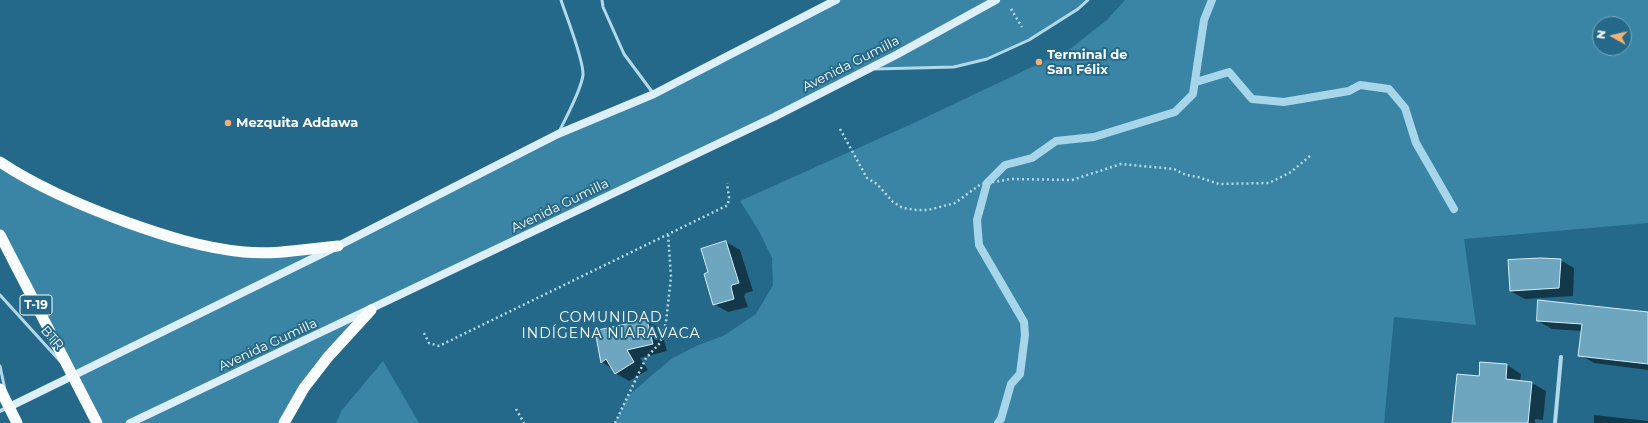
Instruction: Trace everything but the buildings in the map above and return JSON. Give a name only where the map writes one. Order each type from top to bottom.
[{"type":"highway","points":[[0,162],[20,175],[62,197],[158,233],[205,247],[245,252],[288,252],[338,246]]},
{"type":"highway","name":"T-19","points":[[0,235],[97,423]]},
{"type":"highway","points":[[284,423],[304,388],[328,357],[371,310]]},
{"type":"highway","points":[[0,389],[5,409],[17,423]]},
{"type":"main road","points":[[5,409],[338,246],[558,134],[654,94],[836,0]]},
{"type":"main road","name":"Avenida Gumilla","points":[[130,423],[371,310],[774,117],[870,69],[996,0]]},
{"type":"street","points":[[1555,423],[1561,357]]},
{"type":"lane","points":[[558,134],[572,106],[583,74],[580,58],[561,0]]},
{"type":"lane","points":[[602,0],[603,7],[624,54],[654,94]]},
{"type":"lane","points":[[870,69],[954,67],[987,59],[1029,40],[1078,9],[1088,0]]},
{"type":"lane","name":"BTR","points":[[0,295],[73,376]]},
{"type":"lane","points":[[0,366],[5,409]]},
{"type":"path","points":[[1010,7],[1029,40]]},
{"type":"path","points":[[840,129],[867,178],[877,184],[892,202],[903,208],[928,210],[955,203],[981,184],[1011,179],[1072,180],[1121,164],[1174,169],[1186,175],[1198,177],[1219,184],[1269,183],[1291,172],[1311,156]]},
{"type":"path","points":[[424,333],[429,343],[439,346],[728,204],[729,197],[727,183]]},
{"type":"path","points":[[615,423],[646,358],[660,343],[666,322],[671,277],[668,233]]},
{"type":"path","points":[[516,409],[524,423]]},
{"type":"shaded area","points":[[836,0],[1088,0],[1078,9],[1029,40],[987,59],[954,67],[870,69],[371,310],[284,423],[97,423],[0,235],[0,162],[104,214],[245,252],[338,246],[558,134],[654,94]]},
{"type":"shaded area","points":[[1125,0],[1648,0],[1648,223],[1464,239],[1476,325],[1394,317],[1384,423],[615,423],[628,396],[671,359],[696,346],[725,335],[756,314],[773,285],[772,258],[759,231],[740,201],[916,122],[1070,49],[1107,20]]},
{"type":"shaded area","points":[[383,361],[419,423],[336,423],[342,410]]},
{"type":"waterway","points":[[998,423],[1001,419],[1011,384],[1020,374],[1025,335],[1024,322],[979,245],[977,220],[987,183],[1005,165],[1032,158],[1056,141],[1094,137],[1175,112],[1193,94],[1204,20],[1212,0]]},
{"type":"waterway","points":[[1196,82],[1229,72],[1252,99],[1284,102],[1349,91],[1360,85],[1389,89],[1405,108],[1416,143],[1454,209]]},
{"type":"place","name":"Terminal de San Félix","points":[[1039,62]]},
{"type":"place","name":"Mezquita Addawa","points":[[228,123]]},
{"type":"district","name":"COMUNIDAD INDÍGENA NIARAVACA","points":[[611,326]]}]
